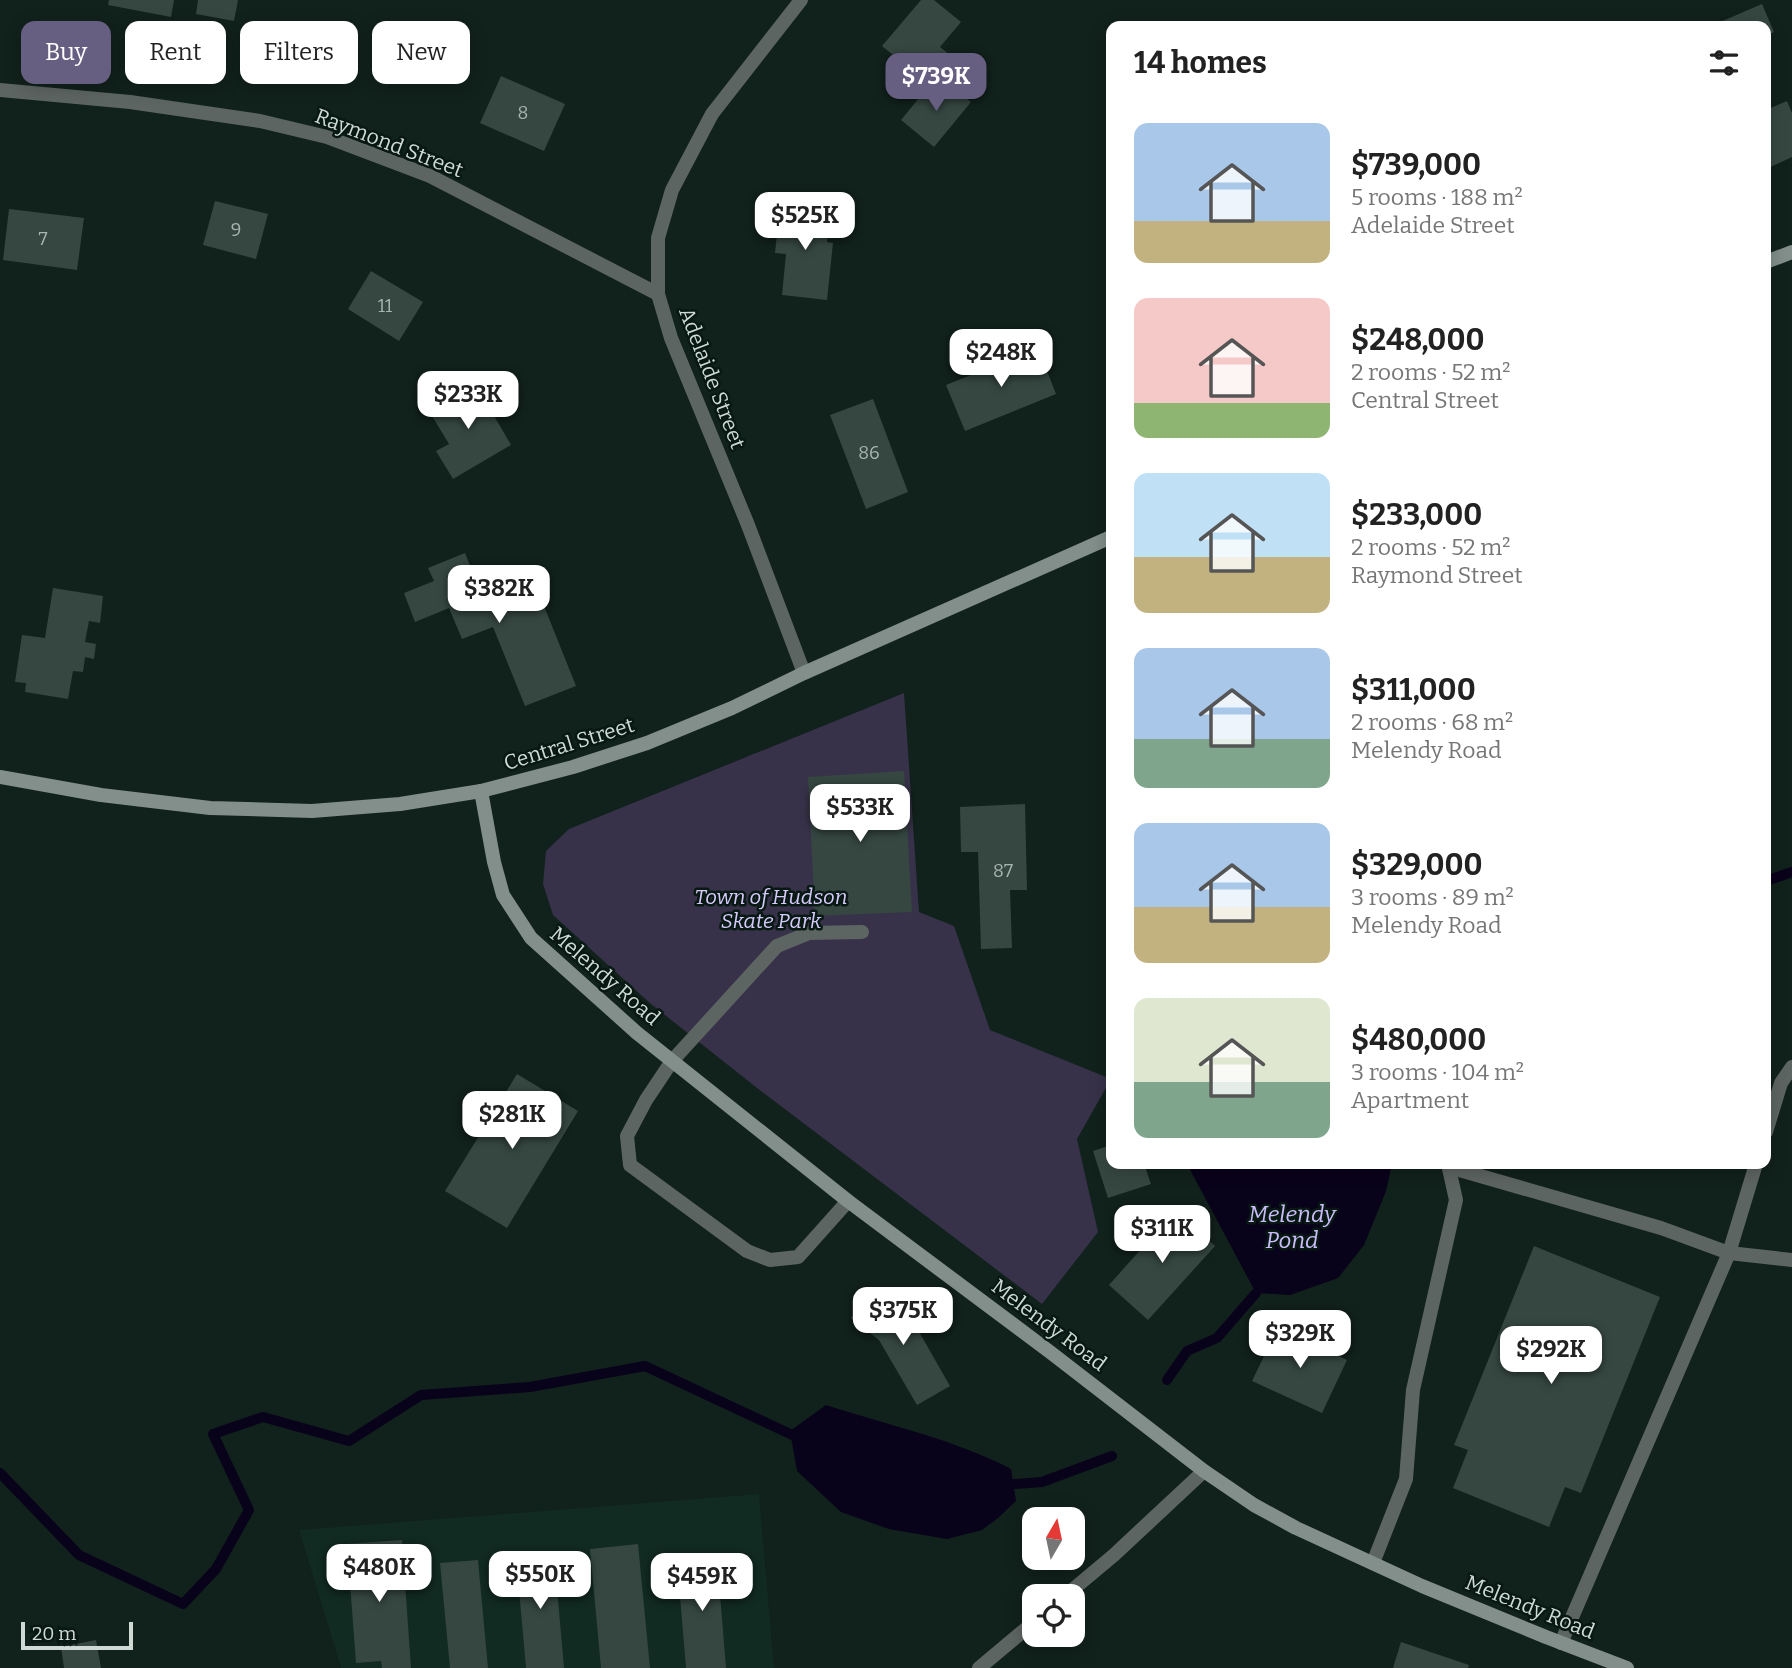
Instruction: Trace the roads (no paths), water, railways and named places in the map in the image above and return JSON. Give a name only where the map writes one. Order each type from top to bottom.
[{"type":"street","name":"Adelaide Street","points":[[801,0],[712,114],[672,190],[658,238],[658,294],[671,338],[748,525],[804,673]]},
{"type":"street","name":"Raymond Street","points":[[0,90],[130,102],[260,121],[327,137],[430,176],[658,294]]},
{"type":"street","points":[[1771,260],[1792,251]]},
{"type":"street","name":"Central Street","points":[[0,777],[209,808],[312,811],[400,804],[481,791],[573,767],[647,743],[732,708],[804,673],[1106,539]]},
{"type":"street","name":"Melendy Road","points":[[481,791],[503,895],[531,938],[637,1033],[848,1202],[1060,1359],[1203,1471],[1254,1505],[1296,1528],[1422,1586],[1627,1668]]},
{"type":"street","points":[[848,1202],[798,1257],[770,1260],[747,1251],[630,1165],[627,1136],[672,1060],[777,946],[809,933],[862,932]]},
{"type":"street","points":[[1771,1116],[1781,1083],[1792,1067]]},
{"type":"street","points":[[1373,1563],[1406,1479],[1413,1390],[1456,1200],[1449,1169]]},
{"type":"street","points":[[1462,1169],[1661,1228],[1729,1253],[1792,1260]]},
{"type":"street","points":[[1561,1643],[1729,1253],[1754,1169]]},
{"type":"street","points":[[1079,1584],[1203,1471]]},
{"type":"street","points":[[979,1668],[1022,1632]]},
{"type":"water","name":"Melendy Pond","points":[[1190,1169],[1391,1169],[1386,1191],[1364,1245],[1338,1278],[1290,1295],[1256,1293]]},
{"type":"water","points":[[826,1405],[944,1441],[1011,1469],[1016,1501],[982,1530],[947,1539],[889,1529],[841,1512],[797,1471],[790,1431]]},
{"type":"waterway","points":[[1771,879],[1792,872]]},
{"type":"waterway","points":[[1167,1380],[1187,1351],[1217,1338],[1256,1293]]},
{"type":"waterway","points":[[0,1473],[79,1555],[183,1604],[216,1569],[249,1510],[213,1434],[263,1417],[349,1441],[421,1395],[530,1387],[645,1366],[803,1440]]},
{"type":"waterway","points":[[1001,1485],[1042,1482],[1112,1456]]},
{"type":"park label","name":"Town of Hudson Skate Park","points":[[771,909]]}]
